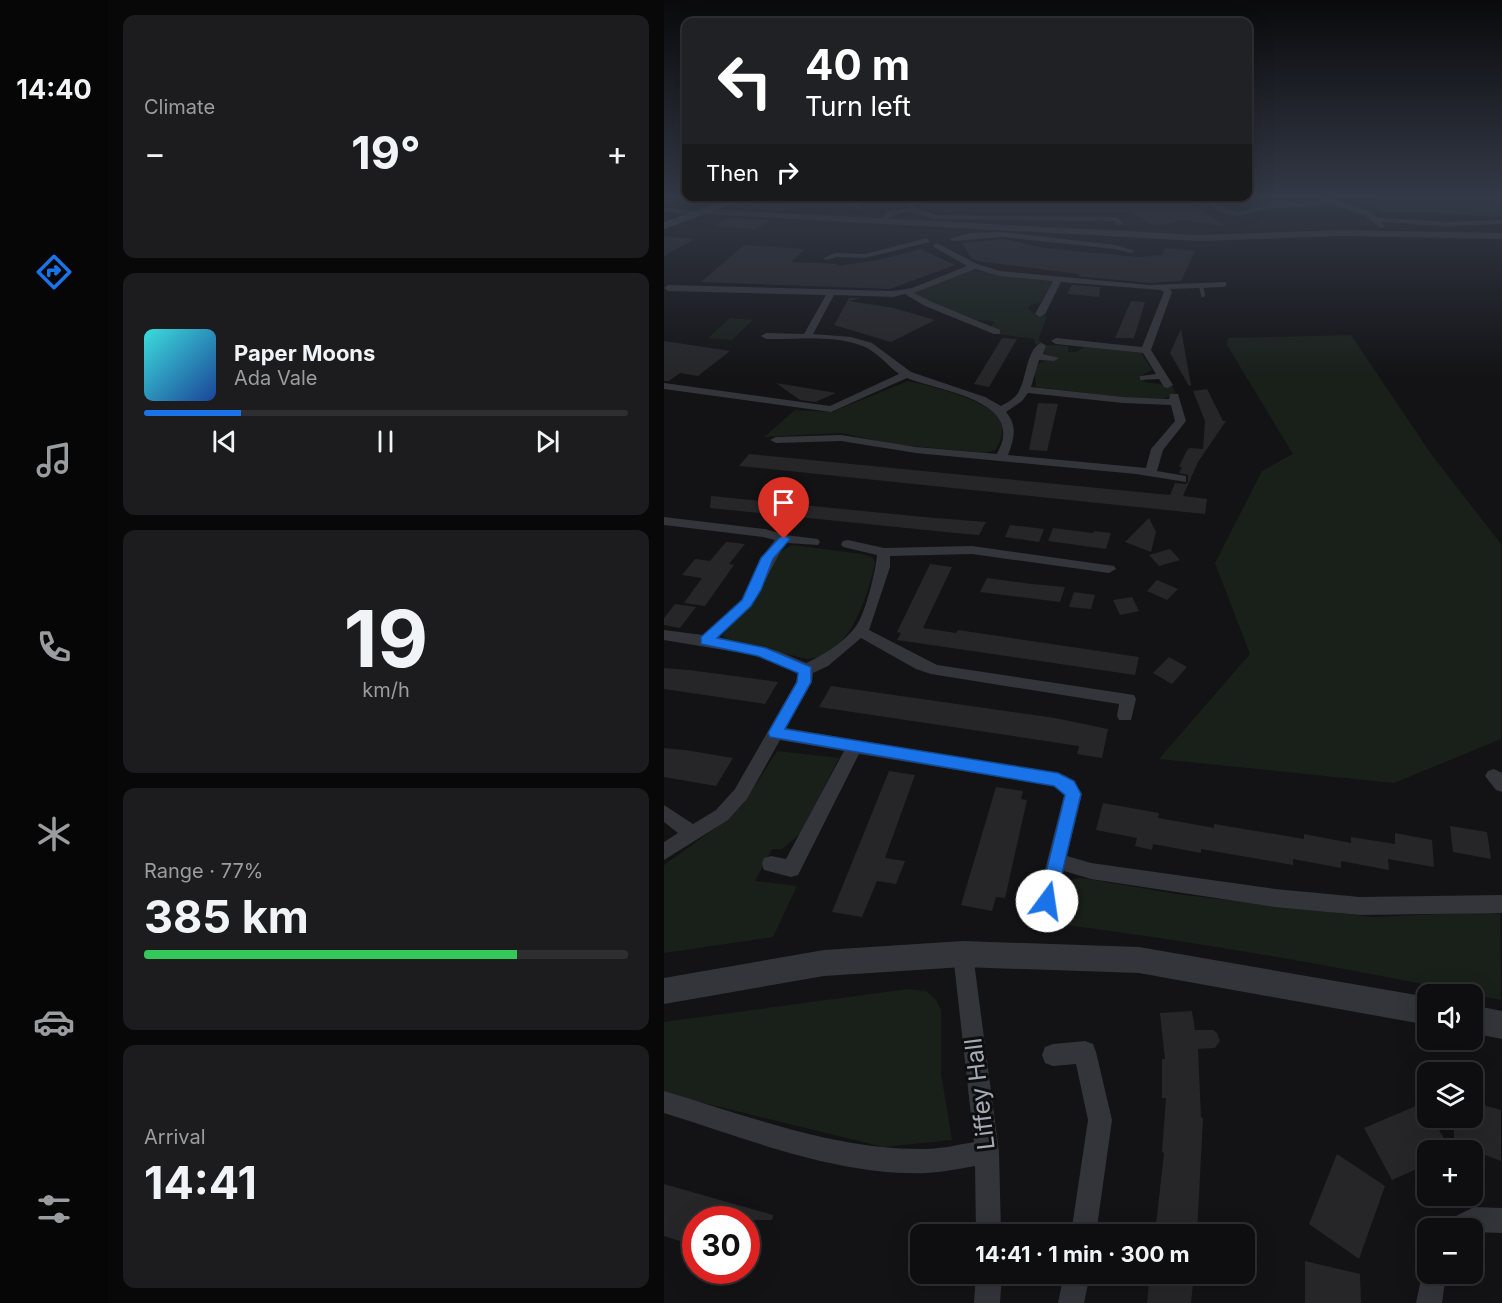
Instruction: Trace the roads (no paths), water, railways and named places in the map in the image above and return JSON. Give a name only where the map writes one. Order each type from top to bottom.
[{"type":"street","points":[[956,256],[974,266],[1000,273],[1165,289],[1202,290],[1223,284]]},
{"type":"street","points":[[668,288],[687,292],[907,292],[974,266]]},
{"type":"street","points":[[1032,307],[1042,311],[1059,278]]},
{"type":"street","points":[[1146,350],[1168,292],[1165,289]]},
{"type":"street","points":[[907,292],[933,306],[988,323],[997,332]]},
{"type":"street","points":[[806,338],[832,293]]},
{"type":"street","points":[[766,336],[841,338],[865,343],[883,354],[907,374],[974,397],[1002,410],[1007,416],[1009,429],[1008,446],[1002,457]]},
{"type":"street","points":[[1056,341],[1073,347],[1146,350]]},
{"type":"street","points":[[1144,378],[1165,380],[1146,350]]},
{"type":"street","points":[[1002,410],[1014,403],[1027,390],[1030,381],[1029,371],[1039,352],[1054,358]]},
{"type":"street","points":[[664,386],[789,401],[831,410],[907,374]]},
{"type":"street","points":[[1027,390],[1123,400],[1175,399],[1181,421],[1157,450],[1151,472]]},
{"type":"street","points":[[776,440],[841,438],[916,450],[1002,457],[1054,465],[1151,472],[1182,479]]},
{"type":"street","points":[[833,448],[841,438]]},
{"type":"street","points":[[664,520],[764,532],[784,539],[813,542]]},
{"type":"street","points":[[706,640],[746,603],[755,590],[767,558],[784,539]]},
{"type":"street","points":[[848,544],[884,552],[972,550],[1109,569]]},
{"type":"street","points":[[664,635],[706,640],[761,652],[806,670],[823,662],[865,626],[883,567],[884,552]]},
{"type":"street","points":[[859,632],[921,665],[936,670],[1128,699],[1125,716]]},
{"type":"street","points":[[664,852],[722,815],[741,794],[804,682],[806,670]]},
{"type":"street","points":[[775,733],[1058,780],[1068,786],[1073,794],[1047,901]]},
{"type":"street","points":[[771,864],[791,869],[855,746]]},
{"type":"street","points":[[664,813],[691,833]]},
{"type":"street","points":[[1058,861],[1091,871],[1286,899],[1360,906],[1501,904]]},
{"type":"street","points":[[664,991],[824,963],[963,954],[1139,960],[1417,1009]]},
{"type":"street","name":"Liffey Hall","points":[[963,954],[987,1152],[989,1224]]},
{"type":"street","points":[[1483,1021],[1501,1024]]},
{"type":"street","points":[[1053,1055],[1084,1052],[1100,1120],[1084,1224]]},
{"type":"street","points":[[664,1102],[811,1144],[887,1160],[925,1161],[987,1152]]},
{"type":"street","points":[[1483,1220],[1501,1221]]},
{"type":"street","points":[[987,1303],[989,1284]]},
{"type":"street","points":[[1071,1303],[1075,1284]]},
{"type":"street","points":[[1429,1303],[1432,1284]]}]
